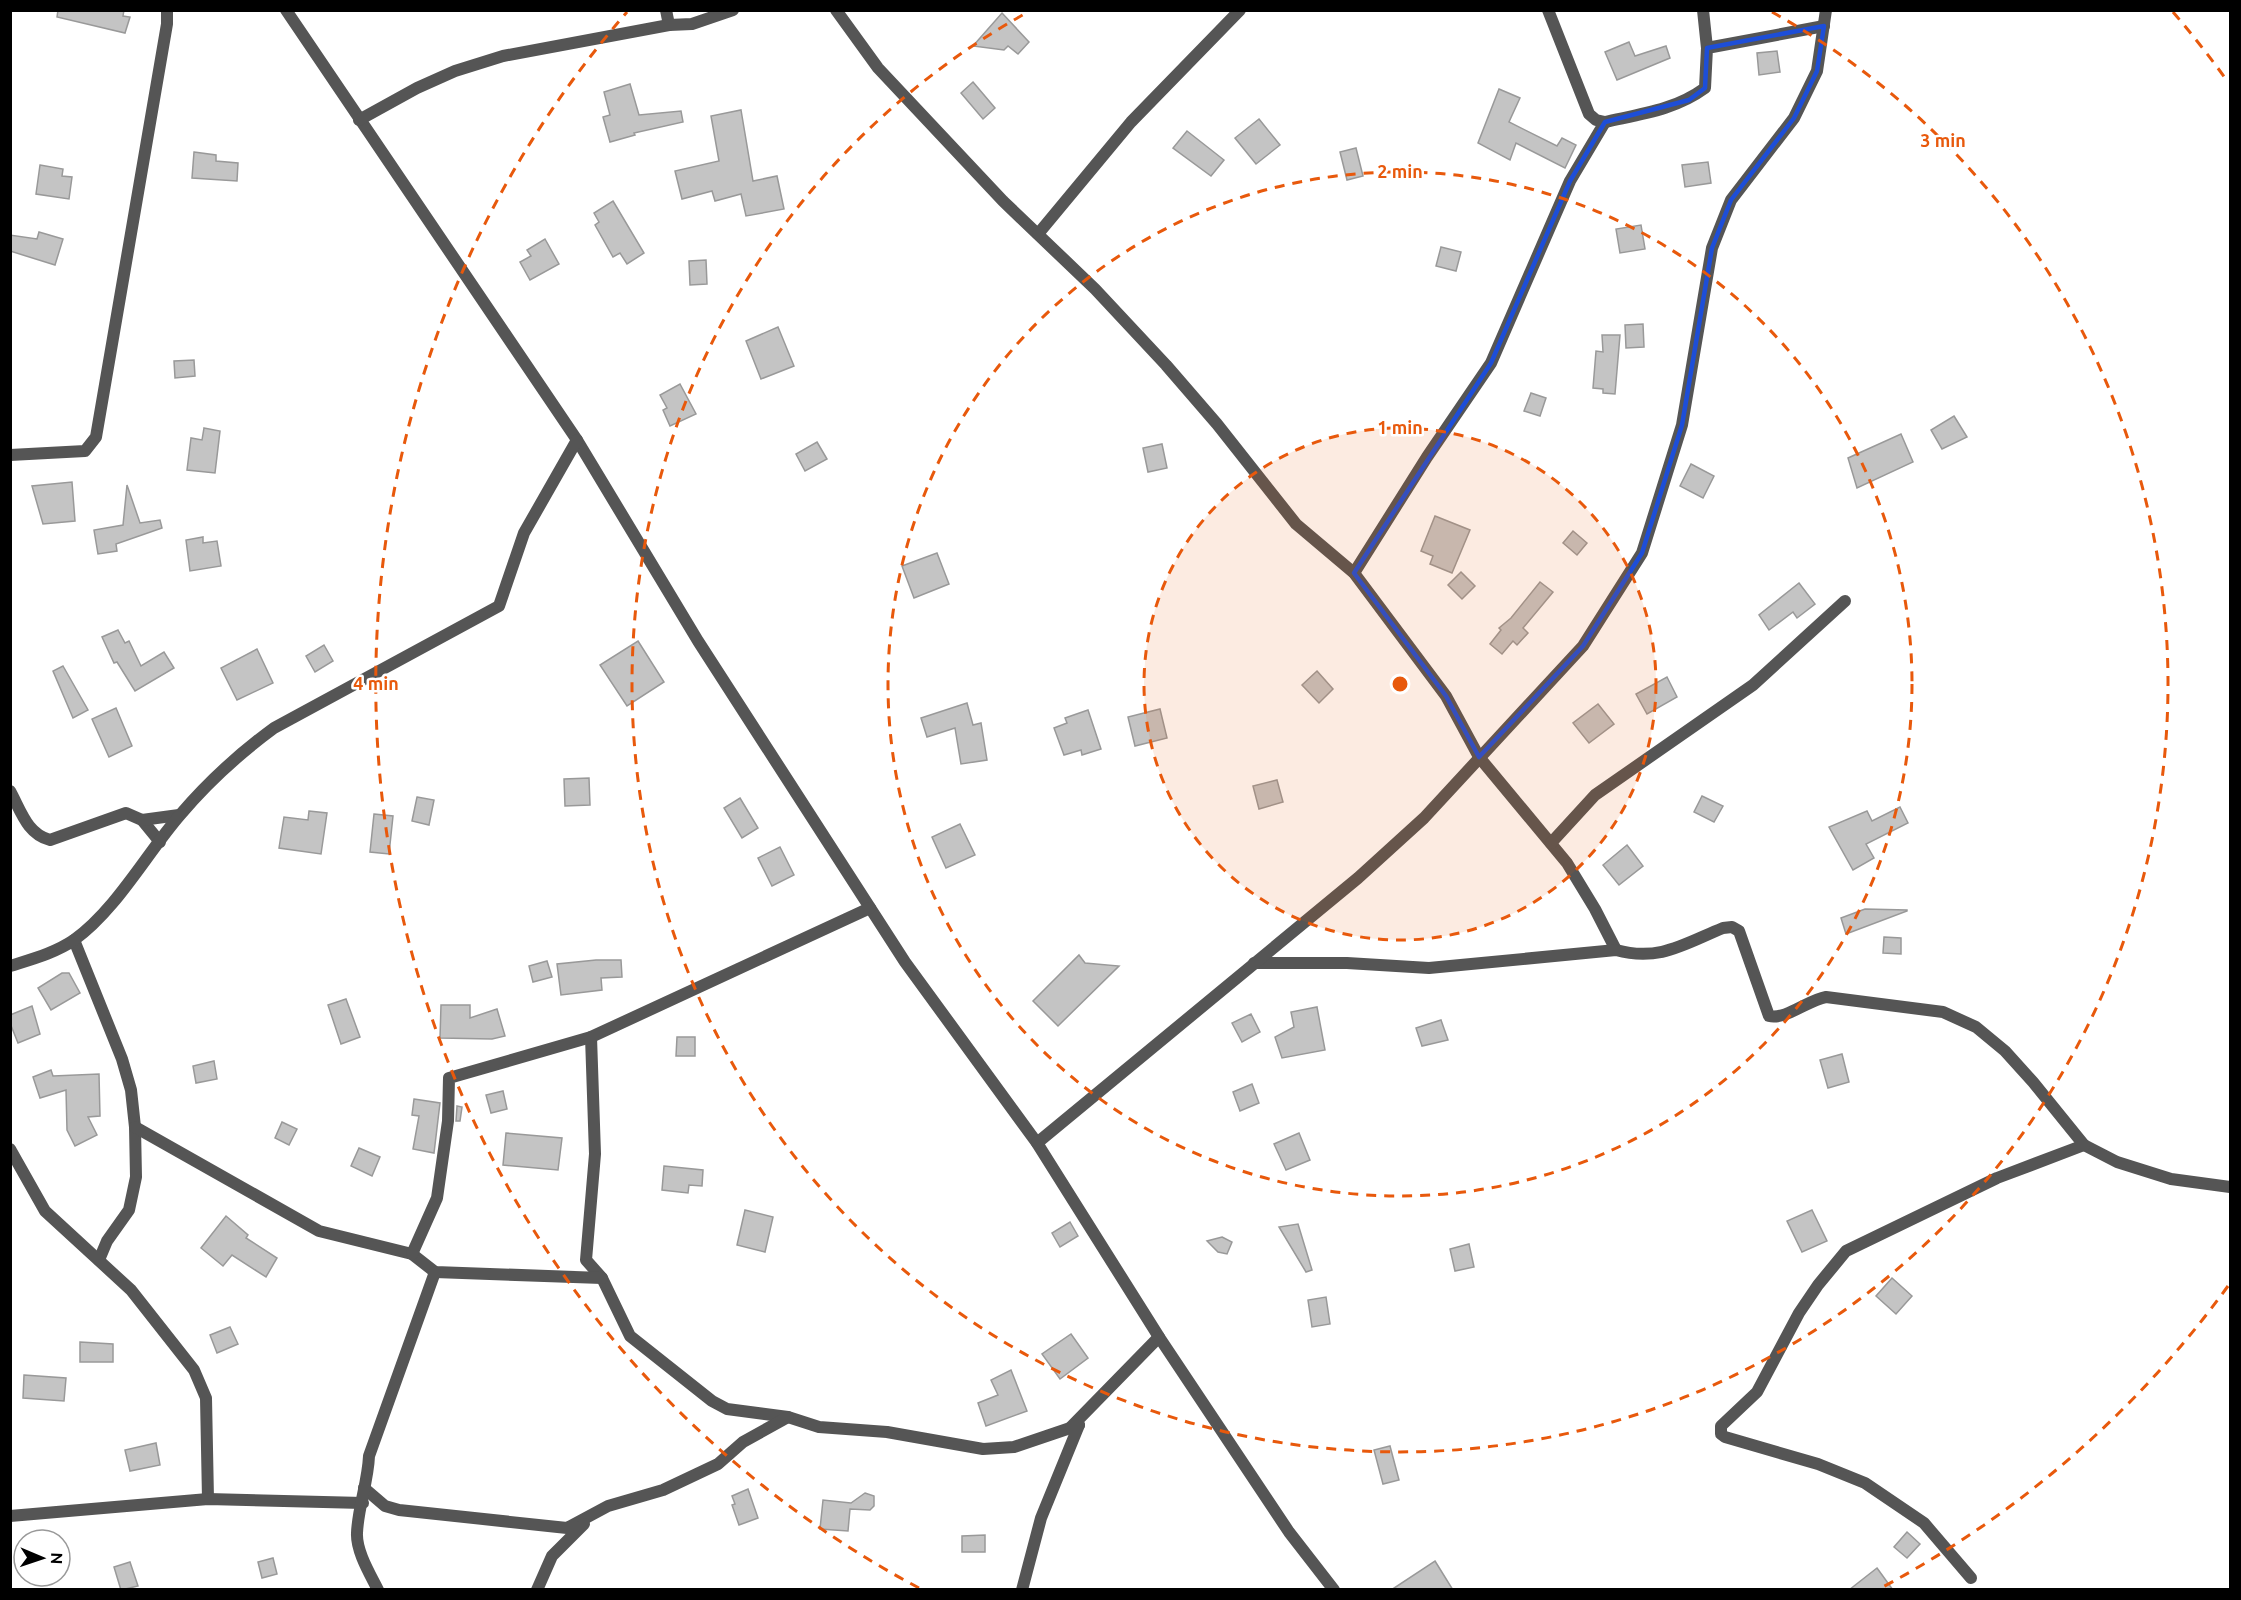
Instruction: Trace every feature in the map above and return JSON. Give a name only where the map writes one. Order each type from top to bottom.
[{"type":"street","points":[[10,455],[85,451],[96,437],[167,24],[167,10]]},
{"type":"street","points":[[286,10],[577,440],[698,641],[905,962],[1037,1143],[1159,1337],[1289,1532],[1334,1590]]},
{"type":"street","points":[[666,10],[669,25]]},
{"type":"street","points":[[359,120],[417,88],[455,71],[503,56],[669,25],[692,24],[734,10]]},
{"type":"street","points":[[836,10],[878,68],[1003,201],[1095,289],[1173,373],[1296,524],[1354,573],[1446,696],[1479,758],[1551,843],[1595,909],[1616,950]]},
{"type":"street","points":[[1038,234],[1131,122],[1240,10]]},
{"type":"street","points":[[1548,10],[1590,114],[1596,120],[1605,122],[1676,106],[1705,88],[1707,48],[1703,10]]},
{"type":"street","points":[[1037,1143],[1358,878],[1424,818],[1583,646],[1642,553],[1682,425],[1712,248],[1731,200],[1794,118],[1817,71],[1826,10]]},
{"type":"street","points":[[1707,48],[1824,26]]},
{"type":"street","points":[[1354,573],[1427,457],[1491,363],[1570,181],[1605,122]]},
{"type":"street","points":[[10,966],[43,956],[74,940],[103,911],[160,842],[179,815],[242,752],[274,728],[499,606],[524,532],[577,440]]},
{"type":"street","points":[[1551,843],[1595,795],[1753,685],[1845,601]]},
{"type":"street","points":[[10,791],[30,829],[40,837],[50,840],[126,813],[142,820],[160,842]]},
{"type":"street","points":[[142,820],[179,815]]},
{"type":"street","points":[[412,1254],[437,1198],[448,1121],[449,1078],[591,1037],[870,908]]},
{"type":"street","points":[[1254,963],[1347,963],[1429,968],[1616,950],[1637,956],[1666,952],[1723,928],[1732,927],[1739,931],[1769,1016],[1778,1016],[1816,999],[1826,998],[1943,1012],[1976,1027],[2005,1051],[2084,1145],[2117,1162],[2171,1179],[2230,1187]]},
{"type":"street","points":[[74,940],[122,1059],[131,1090],[135,1127],[135,1177],[129,1210],[107,1241],[99,1260]]},
{"type":"street","points":[[591,1037],[595,1155],[586,1260],[602,1278],[630,1336],[712,1401],[728,1409],[788,1417],[819,1426],[887,1432],[983,1449],[1014,1447],[1078,1425]]},
{"type":"street","points":[[135,1127],[319,1231],[412,1254],[435,1272],[602,1278]]},
{"type":"street","points":[[1971,1578],[1924,1523],[1865,1483],[1818,1464],[1725,1437],[1721,1434],[1721,1426],[1757,1392],[1799,1313],[1846,1251],[1997,1178],[2084,1145]]},
{"type":"street","points":[[10,1149],[45,1211],[130,1290],[201,1383],[206,1398],[208,1498]]},
{"type":"street","points":[[378,1590],[368,1570],[356,1535],[364,1488],[368,1479],[369,1456],[435,1272]]},
{"type":"street","points":[[1078,1425],[1071,1427],[1159,1337]]},
{"type":"street","points":[[364,1488],[385,1506],[453,1517],[567,1528],[627,1499],[663,1490],[718,1464],[743,1442],[788,1417]]},
{"type":"street","points":[[1022,1590],[1041,1518],[1078,1425]]},
{"type":"street","points":[[10,1516],[208,1498],[363,1503]]},
{"type":"street","points":[[537,1590],[552,1556],[593,1514]]},
{"type":"highlighted area","points":[[1824,26],[1817,71],[1794,118],[1731,200],[1712,248],[1682,425],[1642,553],[1583,646],[1479,757],[1446,696],[1354,573],[1491,363],[1570,181],[1605,122],[1689,100],[1705,88],[1707,48]]},
{"type":"building","points":[[58,10],[124,10],[123,16],[130,17],[125,33],[57,17]]},
{"type":"building","points":[[1002,13],[1029,42],[1018,54],[1008,46],[1004,50],[973,46]]},
{"type":"building","points":[[1629,42],[1635,56],[1666,46],[1670,58],[1617,80],[1605,52]]},
{"type":"building","points":[[1777,51],[1780,72],[1759,75],[1757,53]]},
{"type":"building","points":[[973,82],[995,108],[983,119],[961,93]]},
{"type":"building","points":[[630,84],[639,115],[681,111],[683,122],[634,133],[635,135],[610,142],[603,117],[610,115],[604,92]]},
{"type":"building","points":[[1499,89],[1520,98],[1509,122],[1557,146],[1562,138],[1576,145],[1565,168],[1516,143],[1510,160],[1478,143]]},
{"type":"building","points":[[741,110],[753,181],[777,176],[784,209],[746,216],[741,194],[715,201],[712,191],[682,199],[675,171],[719,161],[711,116]]},
{"type":"building","points":[[1259,119],[1280,145],[1256,164],[1235,138]]},
{"type":"building","points":[[1187,131],[1224,160],[1211,176],[1173,148]]},
{"type":"building","points":[[1356,148],[1363,176],[1347,180],[1340,152]]},
{"type":"building","points":[[194,152],[216,155],[216,161],[238,163],[237,181],[192,178]]},
{"type":"building","points":[[1708,162],[1711,183],[1685,187],[1682,165]]},
{"type":"building","points":[[40,165],[63,169],[62,176],[72,177],[69,199],[36,194]]},
{"type":"building","points":[[613,201],[644,253],[627,264],[620,253],[613,257],[595,225],[599,222],[594,213]]},
{"type":"building","points":[[1641,225],[1645,249],[1620,253],[1616,229]]},
{"type":"building","points":[[39,232],[63,239],[55,265],[10,251],[10,235],[37,239]]},
{"type":"building","points":[[545,239],[559,264],[530,280],[520,262],[531,256],[527,250]]},
{"type":"building","points":[[1441,247],[1461,252],[1456,271],[1436,266]]},
{"type":"building","points":[[706,260],[707,284],[690,285],[689,261]]},
{"type":"building","points":[[1643,324],[1644,347],[1626,348],[1625,325]]},
{"type":"building","points":[[778,327],[794,366],[761,379],[746,341]]},
{"type":"building","points":[[1602,335],[1620,335],[1615,394],[1603,393],[1603,389],[1593,388],[1596,351],[1603,352]]},
{"type":"building","points":[[194,360],[195,376],[175,378],[174,361]]},
{"type":"building","points":[[680,384],[696,414],[670,426],[663,410],[667,408],[660,395]]},
{"type":"building","points":[[1531,393],[1546,398],[1540,416],[1524,411]]},
{"type":"building","points":[[1954,416],[1967,437],[1942,449],[1931,430]]},
{"type":"building","points":[[204,428],[220,431],[215,473],[187,470],[191,438],[202,440]]},
{"type":"building","points":[[1901,434],[1913,462],[1857,488],[1848,458]]},
{"type":"building","points":[[817,442],[827,459],[805,471],[796,454]]},
{"type":"building","points":[[1162,444],[1167,468],[1148,472],[1143,448]]},
{"type":"building","points":[[1691,464],[1714,476],[1703,498],[1680,486]]},
{"type":"building","points":[[72,482],[75,521],[43,524],[32,486]]},
{"type":"building","points":[[127,485],[140,523],[160,520],[162,528],[116,544],[117,551],[98,554],[94,530],[123,525]]},
{"type":"building","points":[[1435,516],[1470,530],[1452,573],[1430,564],[1433,556],[1421,551]]},
{"type":"building","points":[[1573,531],[1587,543],[1577,555],[1563,543]]},
{"type":"building","points":[[203,537],[203,543],[217,541],[221,566],[190,571],[186,540]]},
{"type":"building","points":[[937,553],[949,584],[914,598],[902,566]]},
{"type":"building","points":[[1461,572],[1475,586],[1462,599],[1448,585]]},
{"type":"building","points":[[1540,582],[1553,592],[1523,628],[1528,633],[1517,645],[1513,641],[1502,654],[1490,644],[1501,630],[1499,628],[1511,618]]},
{"type":"building","points":[[1799,583],[1815,604],[1797,618],[1793,612],[1769,630],[1759,615]]},
{"type":"building","points":[[118,630],[125,643],[129,641],[141,666],[164,652],[174,668],[135,691],[117,662],[114,663],[102,637]]},
{"type":"building","points":[[638,641],[664,682],[627,706],[600,665]]},
{"type":"building","points":[[324,645],[333,661],[315,672],[306,656]]},
{"type":"building","points":[[257,649],[273,683],[237,700],[221,668]]},
{"type":"building","points":[[63,666],[88,710],[73,718],[53,671]]},
{"type":"building","points":[[1317,671],[1333,689],[1319,703],[1302,685]]},
{"type":"building","points":[[1667,677],[1677,697],[1647,714],[1636,694]]},
{"type":"building","points":[[967,703],[973,725],[981,723],[987,760],[961,764],[955,728],[927,737],[921,718]]},
{"type":"building","points":[[1598,704],[1614,724],[1589,743],[1573,723]]},
{"type":"building","points":[[116,708],[132,746],[109,757],[92,719]]},
{"type":"building","points":[[1160,709],[1167,738],[1135,746],[1128,717]]},
{"type":"building","points":[[1088,710],[1101,749],[1082,755],[1081,750],[1064,755],[1054,728],[1067,723],[1065,718]]},
{"type":"building","points":[[589,778],[590,805],[565,806],[564,779]]},
{"type":"building","points":[[1277,780],[1283,802],[1259,809],[1253,786]]},
{"type":"building","points":[[1702,796],[1723,806],[1714,822],[1694,812]]},
{"type":"building","points":[[417,797],[434,800],[429,825],[412,821]]},
{"type":"building","points":[[740,798],[758,828],[742,838],[724,808]]},
{"type":"building","points":[[1900,807],[1908,823],[1866,844],[1874,858],[1853,870],[1829,827],[1867,811],[1872,821]]},
{"type":"building","points":[[309,811],[327,813],[321,854],[279,848],[284,817],[308,820]]},
{"type":"building","points":[[374,814],[393,816],[389,854],[370,852]]},
{"type":"building","points":[[960,824],[975,855],[946,868],[932,837]]},
{"type":"building","points":[[1627,845],[1643,866],[1619,885],[1603,865]]},
{"type":"building","points":[[780,847],[794,875],[772,886],[758,858]]},
{"type":"building","points":[[1865,909],[1907,911],[1846,934],[1841,918]]},
{"type":"building","points":[[1884,937],[1901,938],[1901,954],[1883,953]]},
{"type":"building","points":[[1079,955],[1085,963],[1119,966],[1058,1026],[1033,1001]]},
{"type":"building","points":[[621,960],[622,977],[601,978],[602,990],[561,995],[557,964]]},
{"type":"building","points":[[547,961],[552,977],[533,982],[529,966]]},
{"type":"building","points":[[62,973],[69,973],[80,993],[51,1010],[38,988]]},
{"type":"building","points":[[346,999],[360,1037],[341,1044],[328,1005]]},
{"type":"building","points":[[441,1005],[470,1005],[470,1018],[497,1009],[505,1036],[492,1039],[440,1038]]},
{"type":"building","points":[[32,1006],[40,1034],[18,1043],[10,1023],[10,1015]]},
{"type":"building","points":[[1317,1007],[1325,1050],[1282,1058],[1275,1037],[1294,1027],[1291,1012]]},
{"type":"building","points":[[1251,1014],[1260,1032],[1242,1042],[1232,1023]]},
{"type":"building","points":[[1441,1020],[1448,1040],[1422,1046],[1416,1028]]},
{"type":"building","points":[[677,1037],[695,1037],[695,1056],[676,1056]]},
{"type":"building","points":[[1842,1054],[1849,1082],[1828,1088],[1820,1060]]},
{"type":"building","points":[[214,1061],[217,1079],[196,1083],[193,1066]]},
{"type":"building","points":[[51,1070],[53,1076],[99,1074],[100,1116],[88,1117],[97,1135],[75,1146],[67,1130],[66,1090],[40,1098],[33,1077]]},
{"type":"building","points":[[1252,1084],[1259,1103],[1240,1111],[1233,1092]]},
{"type":"building","points":[[503,1091],[507,1109],[491,1113],[486,1095]]},
{"type":"building","points":[[414,1099],[440,1103],[434,1153],[413,1149],[419,1116],[412,1115]]},
{"type":"building","points":[[457,1106],[462,1107],[460,1121],[456,1121]]},
{"type":"building","points":[[282,1122],[297,1129],[289,1145],[275,1138]]},
{"type":"building","points":[[506,1133],[562,1138],[558,1170],[503,1165]]},
{"type":"building","points":[[1299,1133],[1310,1160],[1286,1170],[1274,1144]]},
{"type":"building","points":[[359,1148],[380,1157],[372,1176],[351,1166]]},
{"type":"building","points":[[664,1166],[703,1170],[702,1186],[689,1185],[688,1193],[662,1190]]},
{"type":"building","points":[[745,1210],[773,1217],[765,1252],[737,1245]]},
{"type":"building","points":[[1812,1210],[1827,1241],[1802,1252],[1787,1221]]},
{"type":"building","points":[[226,1216],[248,1235],[246,1238],[277,1258],[266,1277],[232,1255],[223,1266],[201,1248]]},
{"type":"building","points":[[1070,1222],[1078,1236],[1060,1247],[1052,1233]]},
{"type":"building","points":[[1298,1224],[1312,1270],[1306,1272],[1279,1227]]},
{"type":"building","points":[[1222,1237],[1232,1242],[1227,1254],[1218,1252],[1207,1241]]},
{"type":"building","points":[[1469,1244],[1474,1267],[1455,1271],[1450,1249]]},
{"type":"building","points":[[1892,1278],[1912,1296],[1896,1314],[1876,1296]]},
{"type":"building","points":[[1326,1297],[1330,1324],[1312,1327],[1308,1300]]},
{"type":"building","points":[[230,1327],[238,1344],[217,1353],[210,1335]]},
{"type":"building","points":[[1071,1334],[1088,1358],[1060,1379],[1042,1354]]},
{"type":"building","points":[[80,1342],[113,1344],[113,1362],[80,1362]]},
{"type":"building","points":[[1011,1370],[1027,1411],[986,1426],[978,1403],[998,1395],[991,1380]]},
{"type":"building","points":[[24,1375],[66,1378],[64,1401],[23,1398]]},
{"type":"building","points":[[156,1443],[160,1465],[130,1471],[125,1450]]},
{"type":"building","points":[[1390,1446],[1399,1480],[1383,1484],[1374,1450]]},
{"type":"building","points":[[748,1489],[758,1518],[739,1525],[732,1505],[735,1504],[732,1496]]},
{"type":"building","points":[[865,1493],[874,1496],[874,1506],[870,1510],[850,1509],[848,1531],[820,1529],[823,1500],[851,1503]]},
{"type":"building","points":[[1907,1532],[1920,1544],[1907,1558],[1894,1547]]},
{"type":"building","points":[[985,1535],[985,1552],[962,1552],[962,1536]]},
{"type":"building","points":[[273,1558],[277,1574],[262,1578],[258,1562]]},
{"type":"building","points":[[1435,1561],[1453,1590],[1391,1590]]},
{"type":"building","points":[[130,1562],[138,1586],[121,1590],[114,1567]]},
{"type":"building","points":[[1877,1568],[1893,1590],[1849,1590]]}]
